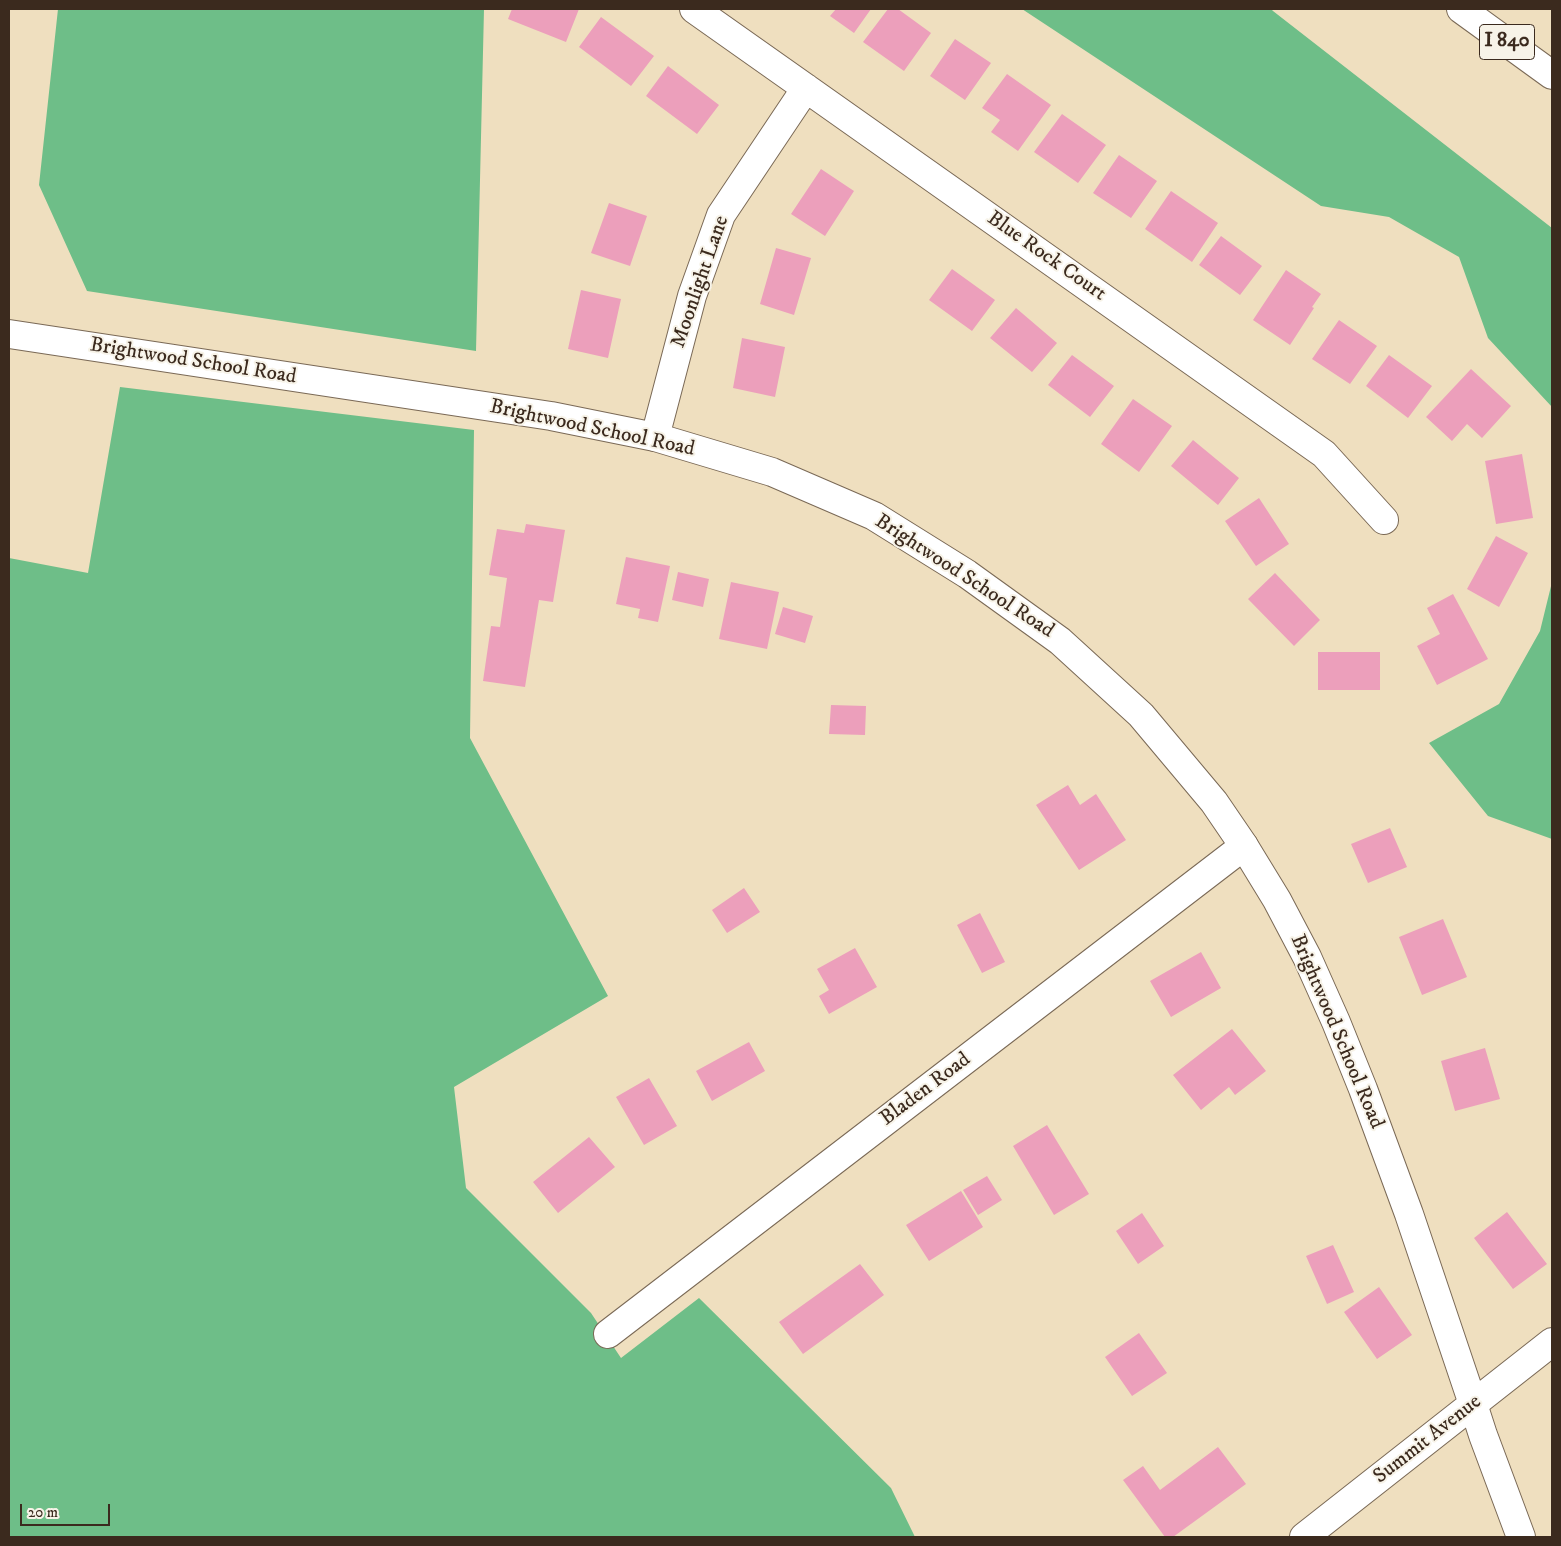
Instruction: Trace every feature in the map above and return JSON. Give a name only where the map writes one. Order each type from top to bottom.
[{"type":"main road","name":"Blue Rock Court","points":[[694,9],[1324,454],[1384,520]]},
{"type":"main road","name":"I 840","points":[[1461,9],[1552,75]]},
{"type":"main road","name":"Moonlight Lane","points":[[655,437],[692,296],[721,215],[806,88]]},
{"type":"main road","name":"Brightwood School Road","points":[[9,334],[552,416],[655,437],[772,472],[874,516],[968,574],[1060,641],[1141,715],[1214,802],[1277,900],[1307,957],[1336,1022],[1409,1214],[1483,1435],[1521,1537]]},
{"type":"main road","name":"Bladen Road","points":[[608,1334],[1244,846]]},
{"type":"main road","name":"Summit Avenue","points":[[1304,1537],[1552,1342]]},
{"type":"green space","points":[[58,9],[484,9],[476,351],[87,291],[39,185]]},
{"type":"green space","points":[[1022,9],[1271,9],[1552,228],[1552,407],[1488,338],[1459,257],[1389,217],[1321,206]]},
{"type":"green space","points":[[120,387],[474,430],[470,738],[608,996],[454,1087],[466,1188],[591,1313],[621,1358],[699,1298],[891,1488],[915,1537],[9,1537],[9,558],[88,573]]},
{"type":"green space","points":[[1552,582],[1552,839],[1488,816],[1429,743],[1499,704],[1540,631]]},
{"type":"building","points":[[512,9],[579,9],[566,42],[508,19]]},
{"type":"building","points":[[836,9],[871,9],[854,33],[830,16]]},
{"type":"building","points":[[888,9],[898,9],[931,33],[904,71],[863,42]]},
{"type":"building","points":[[601,17],[654,56],[631,86],[579,47]]},
{"type":"building","points":[[955,39],[991,63],[965,100],[930,76]]},
{"type":"building","points":[[668,66],[719,105],[697,134],[646,96]]},
{"type":"building","points":[[1007,74],[1051,105],[1018,151],[991,132],[1000,120],[982,108]]},
{"type":"building","points":[[1062,114],[1106,145],[1078,183],[1034,152]]},
{"type":"building","points":[[1119,155],[1157,181],[1131,218],[1093,193]]},
{"type":"building","points":[[821,169],[854,191],[825,236],[791,214]]},
{"type":"building","points":[[1171,191],[1218,223],[1192,262],[1145,229]]},
{"type":"building","points":[[609,203],[647,216],[630,266],[591,253]]},
{"type":"building","points":[[1221,236],[1262,266],[1240,295],[1199,265]]},
{"type":"building","points":[[776,248],[811,258],[794,315],[760,304]]},
{"type":"building","points":[[952,269],[995,300],[972,331],[929,300]]},
{"type":"building","points":[[1286,270],[1321,294],[1290,345],[1253,320]]},
{"type":"building","points":[[581,290],[621,299],[608,358],[568,349]]},
{"type":"building","points":[[1016,308],[1057,343],[1032,372],[990,338]]},
{"type":"building","points":[[1339,320],[1377,346],[1350,384],[1312,359]]},
{"type":"building","points":[[742,338],[785,347],[775,397],[733,388]]},
{"type":"building","points":[[1072,355],[1114,386],[1090,417],[1048,385]]},
{"type":"building","points":[[1389,355],[1432,386],[1408,418],[1366,386]]},
{"type":"building","points":[[1471,369],[1511,406],[1482,438],[1467,424],[1452,441],[1426,417]]},
{"type":"building","points":[[1133,399],[1172,426],[1139,472],[1101,444]]},
{"type":"building","points":[[1193,440],[1239,478],[1218,505],[1171,466]]},
{"type":"building","points":[[1522,454],[1533,518],[1496,524],[1485,461]]},
{"type":"building","points":[[1259,498],[1289,544],[1256,566],[1225,521]]},
{"type":"building","points":[[526,524],[565,530],[553,602],[539,600],[525,687],[483,681],[491,626],[500,627],[507,578],[489,575],[497,529],[524,533]]},
{"type":"building","points":[[1496,536],[1528,553],[1499,607],[1467,589]]},
{"type":"building","points":[[626,557],[670,566],[658,622],[638,618],[640,609],[616,604]]},
{"type":"building","points":[[678,572],[709,579],[703,607],[672,600]]},
{"type":"building","points":[[1275,573],[1320,620],[1294,646],[1248,599]]},
{"type":"building","points":[[731,582],[779,592],[767,649],[719,639]]},
{"type":"building","points":[[1453,594],[1488,659],[1437,685],[1417,646],[1440,634],[1427,608]]},
{"type":"building","points":[[783,607],[813,616],[805,643],[775,634]]},
{"type":"building","points":[[1318,652],[1380,652],[1380,690],[1318,690]]},
{"type":"building","points":[[831,705],[866,706],[865,735],[829,734]]},
{"type":"building","points":[[1068,785],[1080,805],[1096,794],[1126,840],[1079,870],[1036,805]]},
{"type":"building","points":[[1390,828],[1407,867],[1368,883],[1351,844]]},
{"type":"building","points":[[744,888],[760,912],[727,933],[712,910]]},
{"type":"building","points":[[980,913],[1005,962],[982,973],[957,925]]},
{"type":"building","points":[[1443,919],[1467,977],[1422,995],[1399,937]]},
{"type":"building","points":[[855,948],[877,987],[829,1014],[819,996],[829,990],[817,969]]},
{"type":"building","points":[[1201,952],[1221,988],[1171,1017],[1150,981]]},
{"type":"building","points":[[1232,1029],[1266,1071],[1235,1095],[1229,1087],[1201,1110],[1173,1075]]},
{"type":"building","points":[[749,1042],[765,1071],[712,1101],[696,1071]]},
{"type":"building","points":[[1485,1048],[1500,1099],[1455,1111],[1441,1061]]},
{"type":"building","points":[[649,1078],[677,1126],[644,1145],[616,1097]]},
{"type":"building","points":[[1047,1125],[1089,1194],[1054,1215],[1013,1146]]},
{"type":"building","points":[[589,1137],[615,1167],[558,1213],[533,1182]]},
{"type":"building","points":[[987,1176],[1002,1200],[978,1215],[963,1190]]},
{"type":"building","points":[[961,1191],[983,1227],[929,1261],[906,1225]]},
{"type":"building","points":[[1507,1212],[1547,1264],[1513,1289],[1474,1238]]},
{"type":"building","points":[[1142,1213],[1164,1246],[1138,1264],[1116,1231]]},
{"type":"building","points":[[1333,1245],[1354,1292],[1327,1304],[1306,1256]]},
{"type":"building","points":[[860,1264],[884,1295],[803,1354],[779,1322]]},
{"type":"building","points":[[1379,1287],[1412,1335],[1377,1359],[1344,1312]]},
{"type":"building","points":[[1139,1333],[1167,1373],[1132,1396],[1105,1357]]},
{"type":"building","points":[[1218,1447],[1246,1484],[1173,1537],[1165,1537],[1123,1480],[1143,1466],[1160,1490]]}]
